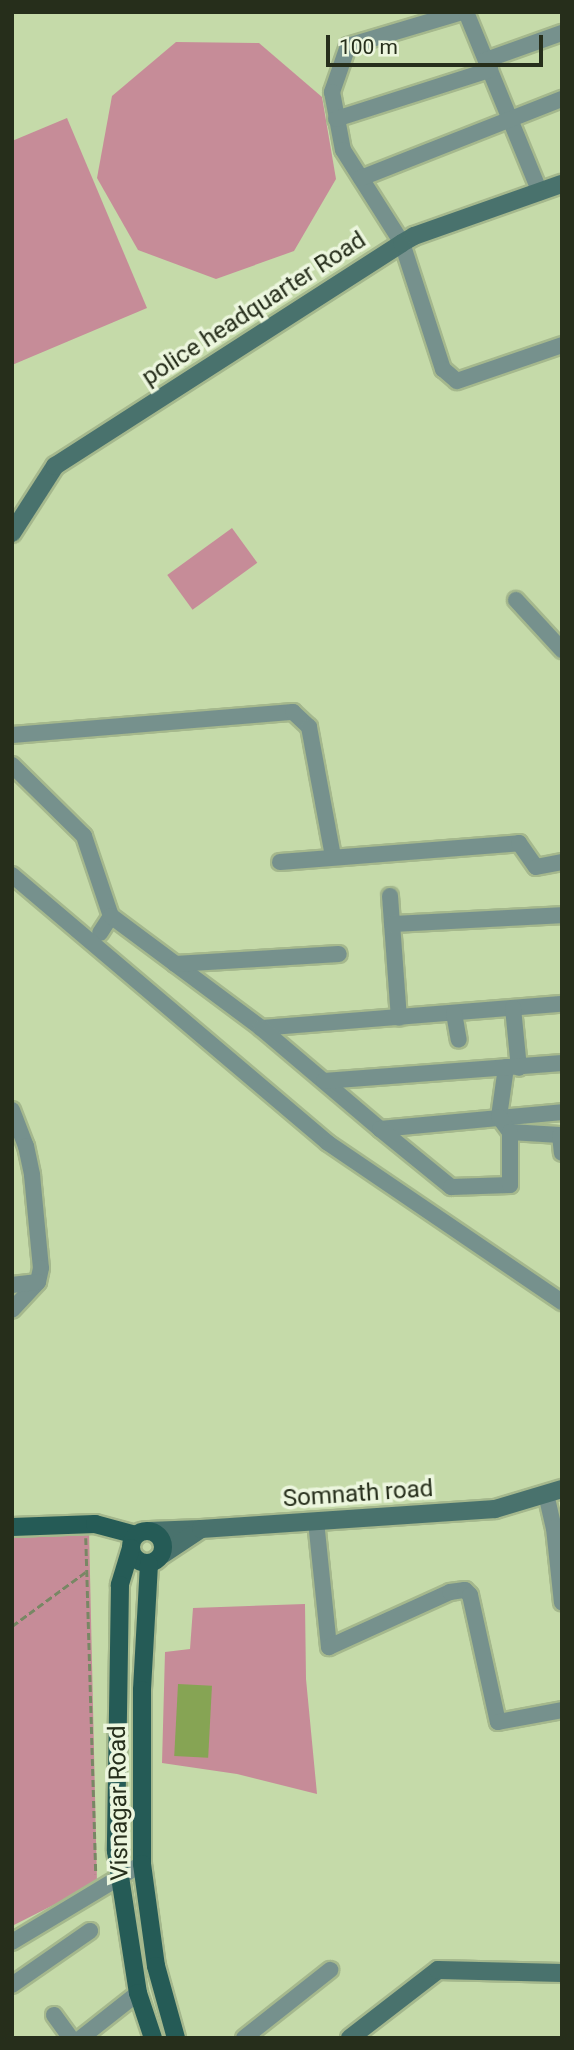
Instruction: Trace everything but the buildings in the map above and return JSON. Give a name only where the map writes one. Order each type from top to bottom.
[{"type":"main road","points":[[12,1527],[95,1524],[137,1539]]},
{"type":"main road","points":[[12,1538],[86,1535],[162,1540],[155,1560],[136,1560],[137,1539]]},
{"type":"main road","points":[[137,1539],[120,1585],[116,1851],[138,1993],[153,2038]]},
{"type":"main road","name":"Visnagar Road","points":[[155,1560],[142,1689],[142,1864],[156,1966],[176,2038]]},
{"type":"street","points":[[540,192],[464,12],[348,46],[332,92],[343,149],[402,243],[443,369],[457,381],[562,345]]},
{"type":"street","points":[[336,119],[488,65],[562,33]]},
{"type":"street","points":[[361,178],[562,99]]},
{"type":"street","name":"police headquarter Road","points":[[12,533],[55,466],[402,243],[414,236],[562,184]]},
{"type":"street","points":[[516,600],[562,650]]},
{"type":"street","points":[[12,736],[293,712],[309,727],[333,858]]},
{"type":"street","points":[[12,765],[83,836],[111,916],[261,1028],[451,1187],[510,1185],[510,1132],[499,1118]]},
{"type":"street","points":[[280,862],[519,843],[536,867],[562,862]]},
{"type":"street","points":[[12,875],[328,1143],[562,1302]]},
{"type":"street","points":[[390,896],[399,1018]]},
{"type":"street","points":[[392,924],[562,915]]},
{"type":"street","points":[[100,933],[111,916]]},
{"type":"street","points":[[175,964],[339,954]]},
{"type":"street","points":[[261,1028],[562,1004]]},
{"type":"street","points":[[499,1118],[512,1067],[513,1008]]},
{"type":"street","points":[[454,1013],[458,1040]]},
{"type":"street","points":[[324,1081],[562,1063]]},
{"type":"street","points":[[12,1110],[26,1146],[32,1175],[41,1268],[37,1282],[12,1310]]},
{"type":"street","points":[[380,1129],[562,1112]]},
{"type":"street","points":[[510,1132],[559,1135],[562,1153]]},
{"type":"street","points":[[12,1285],[37,1282]]},
{"type":"street","points":[[554,1491],[554,1528],[562,1603]]},
{"type":"street","name":"Somnath road","points":[[155,1560],[201,1529],[495,1509],[554,1491]]},
{"type":"street","points":[[316,1521],[329,1647],[450,1592],[465,1590],[470,1595],[498,1723],[562,1710]]},
{"type":"street","points":[[137,1539],[201,1529]]},
{"type":"street","points":[[12,1942],[142,1864]]},
{"type":"street","points":[[12,1985],[90,1931]]},
{"type":"street","points":[[244,2038],[330,1970]]},
{"type":"street","points":[[349,2038],[438,1970],[562,1973]]},
{"type":"street","points":[[81,2038],[138,1993]]},
{"type":"street","points":[[54,2015],[71,2038]]},
{"type":"path","points":[[86,1535],[97,1883]]},
{"type":"path","points":[[12,1626],[87,1571]]},
{"type":"shaded area","points":[[176,42],[259,43],[322,97],[336,179],[294,251],[216,279],[138,250],[97,178],[112,96]]},
{"type":"shaded area","points":[[67,118],[147,308],[12,365],[12,141]]},
{"type":"shaded area","points":[[232,528],[257,563],[193,610],[167,575]]},
{"type":"shaded area","points":[[89,1530],[97,1883],[12,1926],[12,1536]]},
{"type":"shaded area","points":[[305,1604],[306,1679],[317,1794],[237,1774],[162,1763],[165,1652],[190,1649],[193,1608]]},
{"type":"shaded area","points":[[178,1684],[212,1686],[208,1758],[174,1756]]}]
